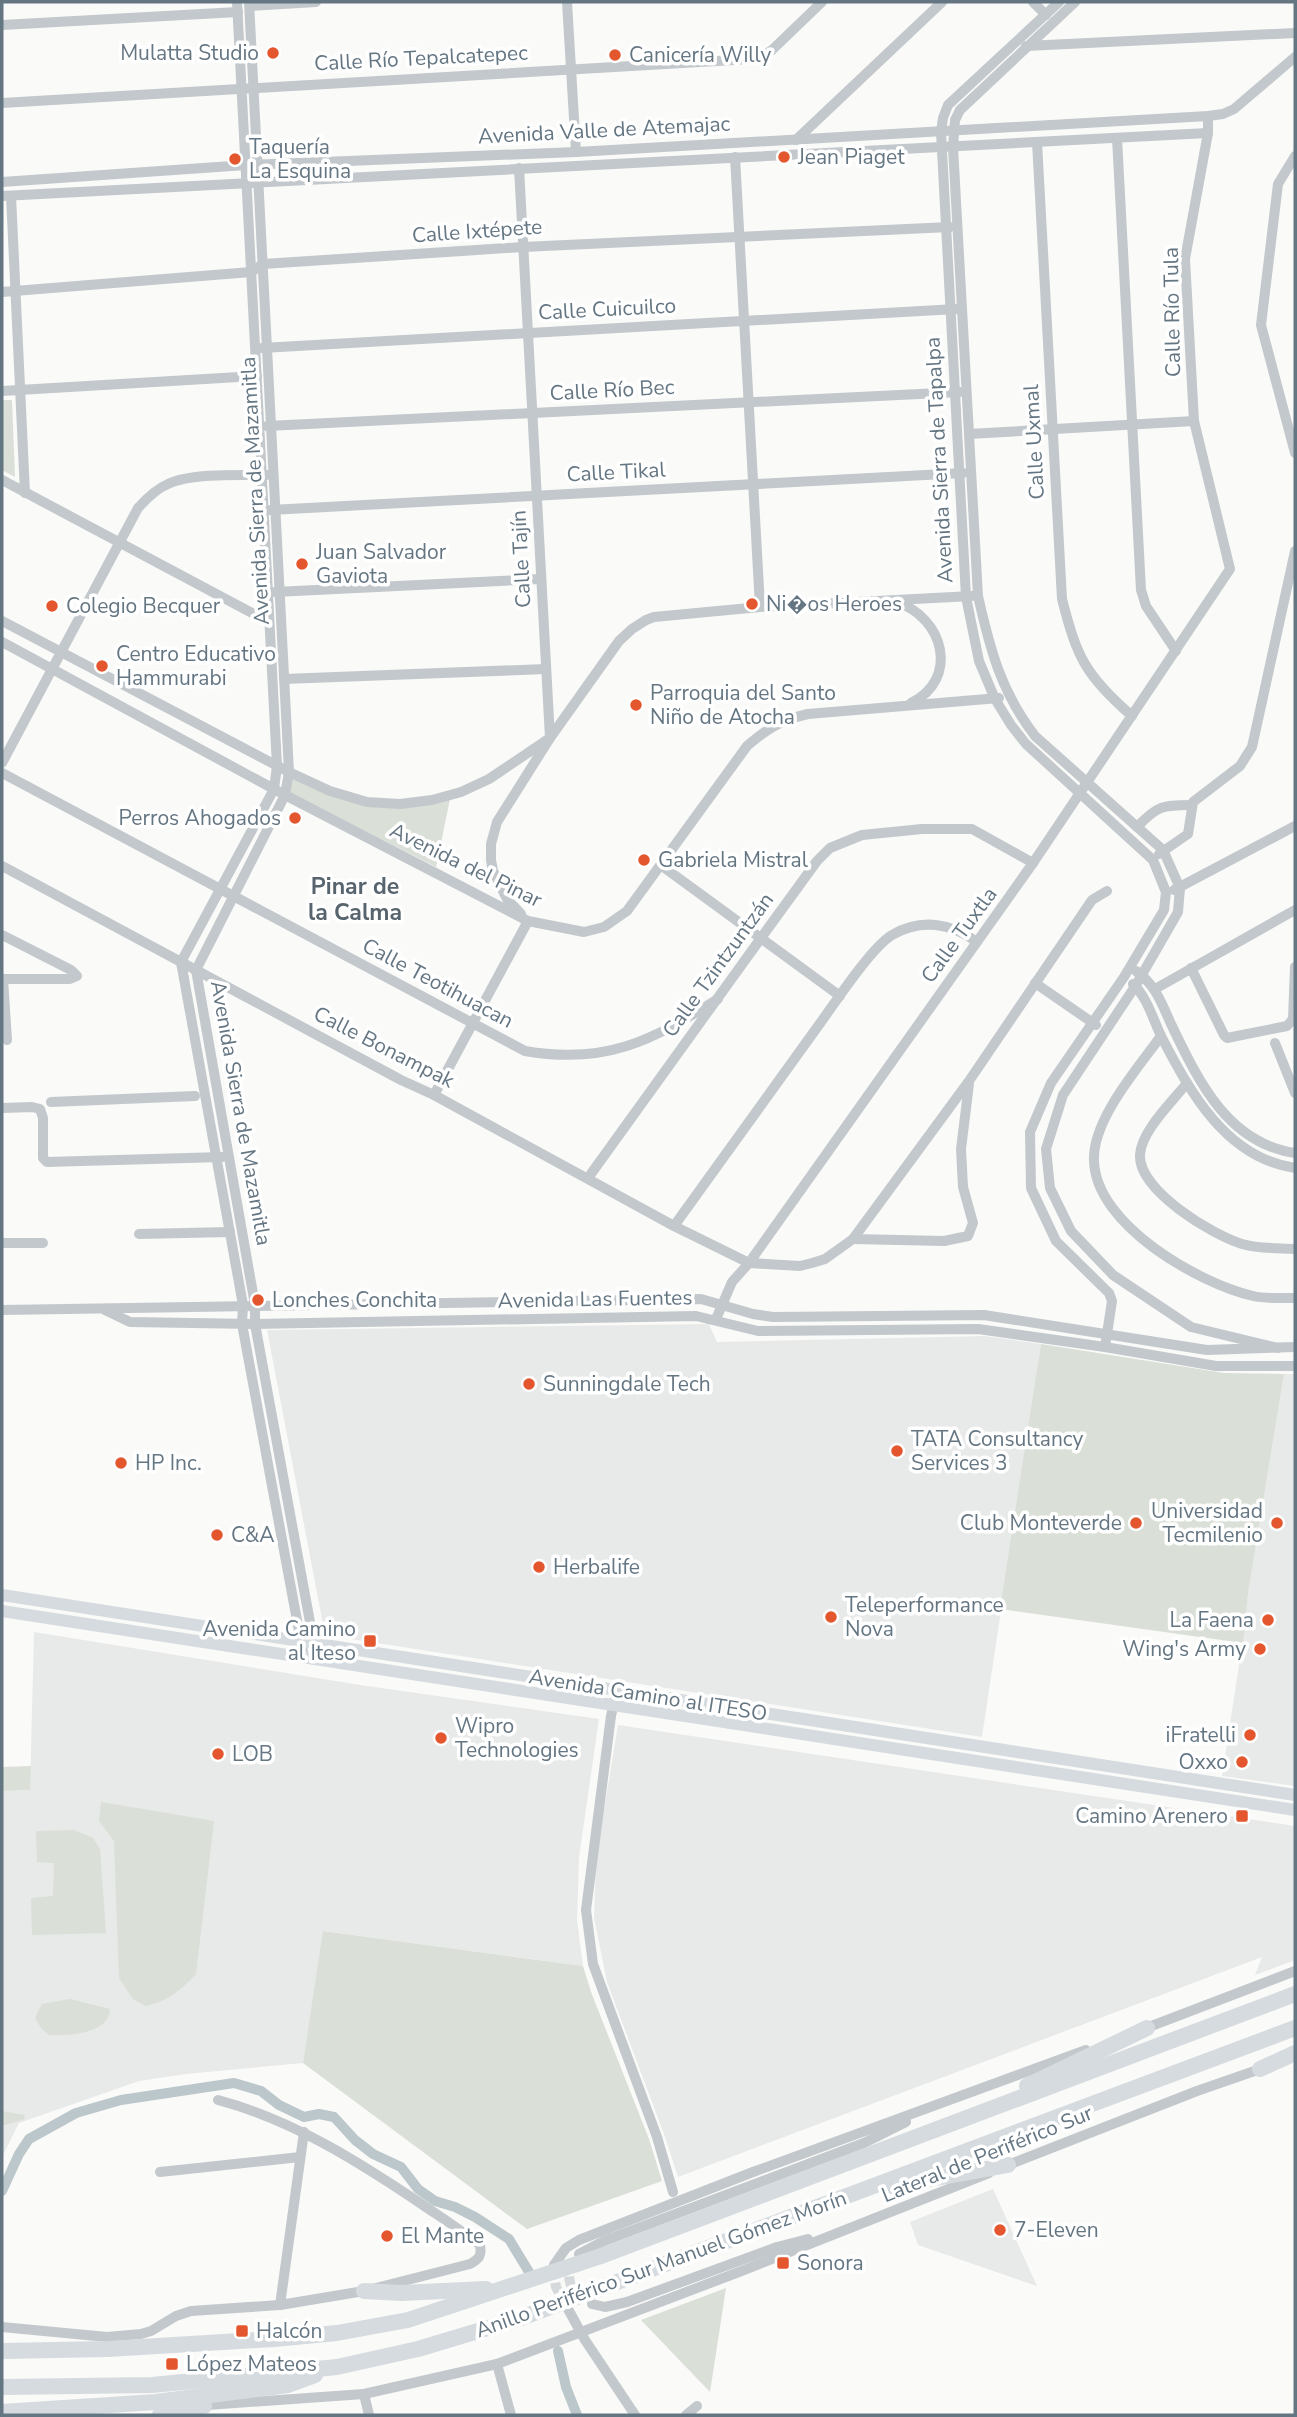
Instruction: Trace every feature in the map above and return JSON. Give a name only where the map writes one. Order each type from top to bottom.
[{"type":"highway","name":"Anillo Periférico Sur Manuel Gómez Morín","points":[[2,2351],[220,2343],[337,2333],[408,2320],[510,2288],[925,2136],[1295,1994]]},
{"type":"highway","points":[[925,2136],[1147,2028]]},
{"type":"highway","name":"Anillo Periférico Sur Manuel Gómez Morín","points":[[2,2386],[152,2385],[337,2367],[418,2349],[521,2318],[1295,2028]]},
{"type":"highway","points":[[1260,2069],[1295,2055]]},
{"type":"highway","points":[[852,2194],[1008,2165]]},
{"type":"highway","points":[[363,2291],[401,2293],[510,2288]]},
{"type":"highway","points":[[57,2350],[107,2337]]},
{"type":"highway","points":[[158,2409],[288,2385],[337,2367]]},
{"type":"highway","points":[[2,2397],[152,2385]]},
{"type":"highway","points":[[2,2412],[158,2409],[207,2405]]},
{"type":"highway","points":[[112,2415],[207,2405]]},
{"type":"main road","name":"Avenida Camino al ITESO","points":[[2,1595],[1295,1795]]},
{"type":"main road","name":"Avenida Camino al ITESO","points":[[2,1611],[1295,1810]]},
{"type":"street","points":[[249,4],[316,2]]},
{"type":"street","points":[[567,2],[576,152]]},
{"type":"street","name":"Calle Río Tepalcatepec","points":[[2,103],[757,58],[772,50],[822,2]]},
{"type":"street","points":[[796,140],[942,2]]},
{"type":"street","points":[[1033,2],[1046,15]]},
{"type":"street","name":"Avenida Sierra de Tapalpa","points":[[965,473],[969,434],[957,227],[947,147],[941,132],[943,118],[948,105],[1059,2]]},
{"type":"street","name":"Avenida Sierra de Tapalpa","points":[[1075,2],[960,110],[947,147],[945,228],[955,393],[965,473],[972,596],[979,661],[995,699],[1026,744],[1153,860],[1166,892]]},
{"type":"street","name":"Avenida Sierra de Mazamitla","points":[[249,4],[254,87],[252,165],[247,183],[251,272],[261,348],[257,376],[265,426]]},
{"type":"street","points":[[2,25],[237,7]]},
{"type":"street","name":"Avenida Sierra de Mazamitla","points":[[237,7],[241,88],[252,165],[259,182],[263,264],[261,348],[269,510],[289,772],[285,795],[196,970],[256,1305],[255,1324],[306,1642],[304,1658]]},
{"type":"street","points":[[1009,47],[1295,33]]},
{"type":"street","points":[[1208,116],[1234,109],[1295,57]]},
{"type":"street","name":"Avenida Valle de Atemajac","points":[[2,182],[252,165],[576,152],[1208,116]]},
{"type":"street","name":"Calle Río Tula","points":[[1208,116],[1208,133],[1185,259],[1194,421],[1230,569]]},
{"type":"street","name":"Avenida Valle de Atemajac","points":[[6,196],[1208,133]]},
{"type":"street","points":[[1117,138],[1141,590],[1146,606],[1177,651]]},
{"type":"street","name":"Calle Uxmal","points":[[1037,142],[1062,600],[1076,650],[1096,681],[1132,716]]},
{"type":"street","points":[[1295,156],[1278,184],[1261,325],[1295,453]]},
{"type":"street","points":[[735,157],[760,607]]},
{"type":"street","name":"Calle Tajín","points":[[519,168],[550,738]]},
{"type":"street","points":[[6,196],[15,291],[25,492]]},
{"type":"street","name":"Calle Ixtépete","points":[[2,292],[251,272],[263,264],[523,247],[957,227]]},
{"type":"street","name":"Calle Cuicuilco","points":[[261,348],[962,309]]},
{"type":"street","points":[[2,390],[257,376]]},
{"type":"street","name":"Calle Río Bec","points":[[265,426],[967,392]]},
{"type":"street","points":[[969,434],[1194,421]]},
{"type":"street","name":"Calle Tikal","points":[[269,510],[965,473]]},
{"type":"street","points":[[2,763],[138,508],[169,483],[186,478],[268,475]]},
{"type":"street","points":[[2,480],[269,622]]},
{"type":"street","points":[[1137,827],[1152,812],[1164,805],[1191,805],[1240,766],[1252,747],[1295,551]]},
{"type":"street","name":"Calle Tuxtla","points":[[716,1319],[732,1282],[749,1263],[1033,863],[1230,569]]},
{"type":"street","points":[[274,592],[541,579]]},
{"type":"street","name":"Avenida Sierra de Mazamitla","points":[[274,592],[269,622],[277,766],[274,789],[181,962],[243,1305],[242,1324],[306,1642],[317,1660]]},
{"type":"street","name":"Avenida Sierra de Tapalpa","points":[[972,596],[992,658],[1021,718],[1035,736],[1163,850],[1180,888]]},
{"type":"street","name":"Avenida del Pinar","points":[[2,621],[289,772],[351,798],[383,803],[416,802],[461,792],[475,786],[550,738],[619,641],[638,624],[654,617],[760,607],[972,596]]},
{"type":"street","points":[[891,601],[909,607],[924,619],[936,633],[940,647],[940,667],[936,676],[922,698],[905,706]]},
{"type":"street","name":"Avenida del Pinar","points":[[2,642],[285,795],[528,921],[575,932],[604,927],[627,911],[747,747],[764,731],[784,719],[808,714],[995,699],[1009,695]]},
{"type":"street","points":[[284,679],[546,669]]},
{"type":"street","points":[[434,1095],[528,921],[507,899],[497,880],[491,860],[491,844],[496,822],[550,738]]},
{"type":"street","name":"Calle Teotihuacan","points":[[2,773],[525,1051],[577,1057],[647,1040],[718,999]]},
{"type":"street","points":[[1153,860],[1188,834],[1191,805]]},
{"type":"street","points":[[1105,1347],[1112,1301],[1109,1293],[1056,1241],[1031,1188],[1030,1132],[1051,1083],[1127,972],[1164,910],[1166,892],[1180,888],[1295,826]]},
{"type":"street","name":"Calle Tzintzuntzán","points":[[588,1178],[817,861],[830,848],[862,835],[922,829],[972,830],[1033,863]]},
{"type":"street","name":"Calle Bonampak","points":[[2,866],[401,1080],[434,1095],[674,1226],[749,1263]]},
{"type":"street","points":[[662,866],[840,996]]},
{"type":"street","points":[[1180,888],[1178,912],[1139,980],[1063,1094],[1046,1149],[1050,1188],[1071,1231],[1113,1275],[1191,1327],[1278,1348]]},
{"type":"street","points":[[749,1263],[800,1266],[825,1259],[853,1239],[969,1081],[1092,900],[1107,891]]},
{"type":"street","points":[[1155,989],[1295,910]]},
{"type":"street","points":[[674,1226],[840,996],[882,943],[908,928],[921,925],[942,925],[977,942]]},
{"type":"street","points":[[2,935],[71,970],[77,976],[70,979],[2,979],[7,1040]]},
{"type":"street","points":[[1192,968],[1227,1038],[1291,1023],[1295,967]]},
{"type":"street","points":[[1127,972],[1155,989],[1211,1107],[1247,1135],[1272,1148],[1295,1153]]},
{"type":"street","points":[[1139,980],[1161,1036],[1188,1083],[1211,1107],[1239,1146],[1262,1158],[1295,1168]]},
{"type":"street","points":[[1035,983],[1104,1032]]},
{"type":"street","points":[[1161,1036],[1117,1098],[1103,1124],[1094,1161],[1097,1177],[1107,1198],[1136,1234],[1175,1263],[1204,1279],[1255,1296],[1295,1298]]},
{"type":"street","points":[[1275,1043],[1295,1093]]},
{"type":"street","points":[[853,1239],[944,1241],[968,1236],[973,1223],[962,1187],[961,1149],[969,1081]]},
{"type":"street","points":[[1188,1083],[1144,1140],[1140,1155],[1143,1170],[1173,1205],[1214,1232],[1239,1243],[1262,1248],[1295,1249]]},
{"type":"street","points":[[51,1102],[195,1096]]},
{"type":"street","points":[[2,1108],[40,1109],[43,1118],[43,1158],[47,1162],[229,1156]]},
{"type":"street","points":[[139,1234],[230,1231]]},
{"type":"street","points":[[2,1243],[43,1243]]},
{"type":"street","name":"Avenida Las Fuentes","points":[[2,1310],[701,1299],[773,1317],[984,1315],[1107,1332],[1207,1350],[1295,1347]]},
{"type":"street","name":"Avenida Las Fuentes","points":[[103,1309],[130,1322],[255,1324],[696,1316],[758,1331],[978,1329],[1216,1366],[1295,1366]]},
{"type":"street","points":[[618,1690],[613,1705],[586,1910],[593,1964],[657,2137],[673,2192]]},
{"type":"street","points":[[554,2265],[566,2248],[579,2240],[753,2172],[1295,1971]]},
{"type":"street","name":"Lateral de Periférico Sur","points":[[207,2405],[365,2394],[497,2364],[1260,2069]]},
{"type":"street","points":[[579,2254],[604,2241],[864,2143],[952,2099]]},
{"type":"street","points":[[2,2327],[107,2337],[141,2334],[191,2311],[280,2305],[363,2291],[478,2260],[480,2245],[396,2187],[304,2132],[250,2108],[218,2100]]},
{"type":"street","points":[[280,2305],[304,2132]]},
{"type":"street","points":[[160,2172],[300,2157]]},
{"type":"street","points":[[592,2304],[605,2307],[627,2302],[778,2247],[848,2229]]},
{"type":"street","points":[[568,2309],[635,2415]]},
{"type":"street","points":[[497,2364],[511,2415]]},
{"type":"street","points":[[365,2394],[369,2415]]},
{"type":"street","points":[[248,2415],[251,2402]]},
{"type":"street","points":[[686,2415],[696,2406]]},
{"type":"shaded area","points":[[2,400],[12,400],[15,477],[2,470]]},
{"type":"shaded area","points":[[291,777],[356,802],[450,799],[436,867],[289,792]]},
{"type":"shaded area","points":[[709,1324],[717,1342],[985,1336],[1041,1344],[982,1737],[325,1635],[267,1330]]},
{"type":"shaded area","name":"Club Monteverde","points":[[1041,1344],[1224,1373],[1284,1374],[1248,1594],[1243,1643],[1000,1609]]},
{"type":"shaded area","points":[[1284,1374],[1295,1374],[1295,1786],[1222,1776]]},
{"type":"shaded area","points":[[34,1632],[360,1685],[599,1719],[579,1857],[577,1920],[583,1966],[324,1931],[303,2063],[139,2081],[19,2123],[2,2157],[2,1791],[30,1790]]},
{"type":"shaded area","points":[[618,1725],[1295,1826],[1295,1960],[1255,1975],[1262,1957],[678,2177],[607,1982],[594,1918],[596,1858]]},
{"type":"shaded area","points":[[31,1766],[30,1790],[2,1791],[2,1767]]},
{"type":"shaded area","points":[[101,1802],[214,1821],[196,1974],[174,1994],[146,2006],[133,1999],[119,1978],[114,1841],[99,1821]]},
{"type":"shaded area","points":[[74,1830],[93,1838],[100,1849],[106,1933],[32,1935],[31,1898],[53,1896],[54,1863],[37,1862],[36,1831]]},
{"type":"shaded area","points":[[323,1931],[583,1966],[649,2139],[662,2181],[527,2229],[303,2063]]},
{"type":"shaded area","points":[[70,1999],[110,2009],[108,2017],[103,2024],[86,2032],[49,2035],[35,2018],[42,2004]]},
{"type":"shaded area","points":[[2,2111],[24,2115],[25,2119],[2,2126]]},
{"type":"shaded area","points":[[993,2189],[1037,2286],[918,2245],[910,2222]]},
{"type":"shaded area","points":[[726,2288],[710,2392],[641,2320]]},
{"type":"waterway","points":[[2,2191],[29,2139],[76,2113],[121,2100],[234,2083],[261,2091],[279,2105],[304,2117],[319,2114],[334,2117],[355,2140],[373,2154],[401,2167],[418,2189],[435,2201],[475,2217],[509,2239],[529,2272]]},
{"type":"waterway","points":[[558,2351],[566,2387],[577,2415]]},
{"type":"tunnel","points":[[573,2262],[569,2272],[570,2282],[574,2292],[582,2300]]},
{"type":"tunnel","points":[[553,2268],[556,2287],[566,2305]]},
{"type":"place","name":"Mulatta Studio","points":[[273,53]]},
{"type":"place","name":"Canicería Willy","points":[[615,55]]},
{"type":"place","name":"Jean Piaget","points":[[784,157]]},
{"type":"place","name":"Taquería La Esquina","points":[[235,159]]},
{"type":"place","name":"Juan Salvador Gaviota","points":[[302,564]]},
{"type":"place","name":"Ni�os Heroes","points":[[752,604]]},
{"type":"place","name":"Colegio Becquer","points":[[52,606]]},
{"type":"place","name":"Centro Educativo Hammurabi","points":[[102,666]]},
{"type":"place","name":"Parroquia del Santo Niño de Atocha","points":[[636,705]]},
{"type":"place","name":"Perros Ahogados","points":[[295,818]]},
{"type":"place","name":"Gabriela Mistral","points":[[644,860]]},
{"type":"place","name":"Lonches Conchita","points":[[258,1300]]},
{"type":"place","name":"Sunningdale Tech","points":[[529,1384]]},
{"type":"place","name":"TATA Consultancy Services 3","points":[[897,1451]]},
{"type":"place","name":"HP Inc.","points":[[121,1463]]},
{"type":"place","name":"Club Monteverde","points":[[1136,1523]]},
{"type":"place","name":"Universidad Tecmilenio","points":[[1277,1523]]},
{"type":"place","name":"C&A","points":[[217,1535]]},
{"type":"place","name":"Herbalife","points":[[539,1567]]},
{"type":"place","name":"Teleperformance Nova","points":[[831,1617]]},
{"type":"place","name":"La Faena","points":[[1268,1620]]},
{"type":"place","name":"Avenida Camino al Iteso","points":[[370,1641]]},
{"type":"place","name":"Wing's Army","points":[[1260,1649]]},
{"type":"place","name":"iFratelli","points":[[1250,1735]]},
{"type":"place","name":"Wipro Technologies","points":[[441,1738]]},
{"type":"place","name":"LOB","points":[[218,1754]]},
{"type":"place","name":"Oxxo","points":[[1242,1762]]},
{"type":"place","name":"Camino Arenero","points":[[1242,1816]]},
{"type":"place","name":"7-Eleven","points":[[1000,2230]]},
{"type":"place","name":"El Mante","points":[[387,2236]]},
{"type":"place","name":"Sonora","points":[[783,2263]]},
{"type":"place","name":"Halcón","points":[[242,2331]]},
{"type":"place","name":"López Mateos","points":[[172,2364]]},
{"type":"district","name":"Pinar de la Calma","points":[[355,899]]}]
